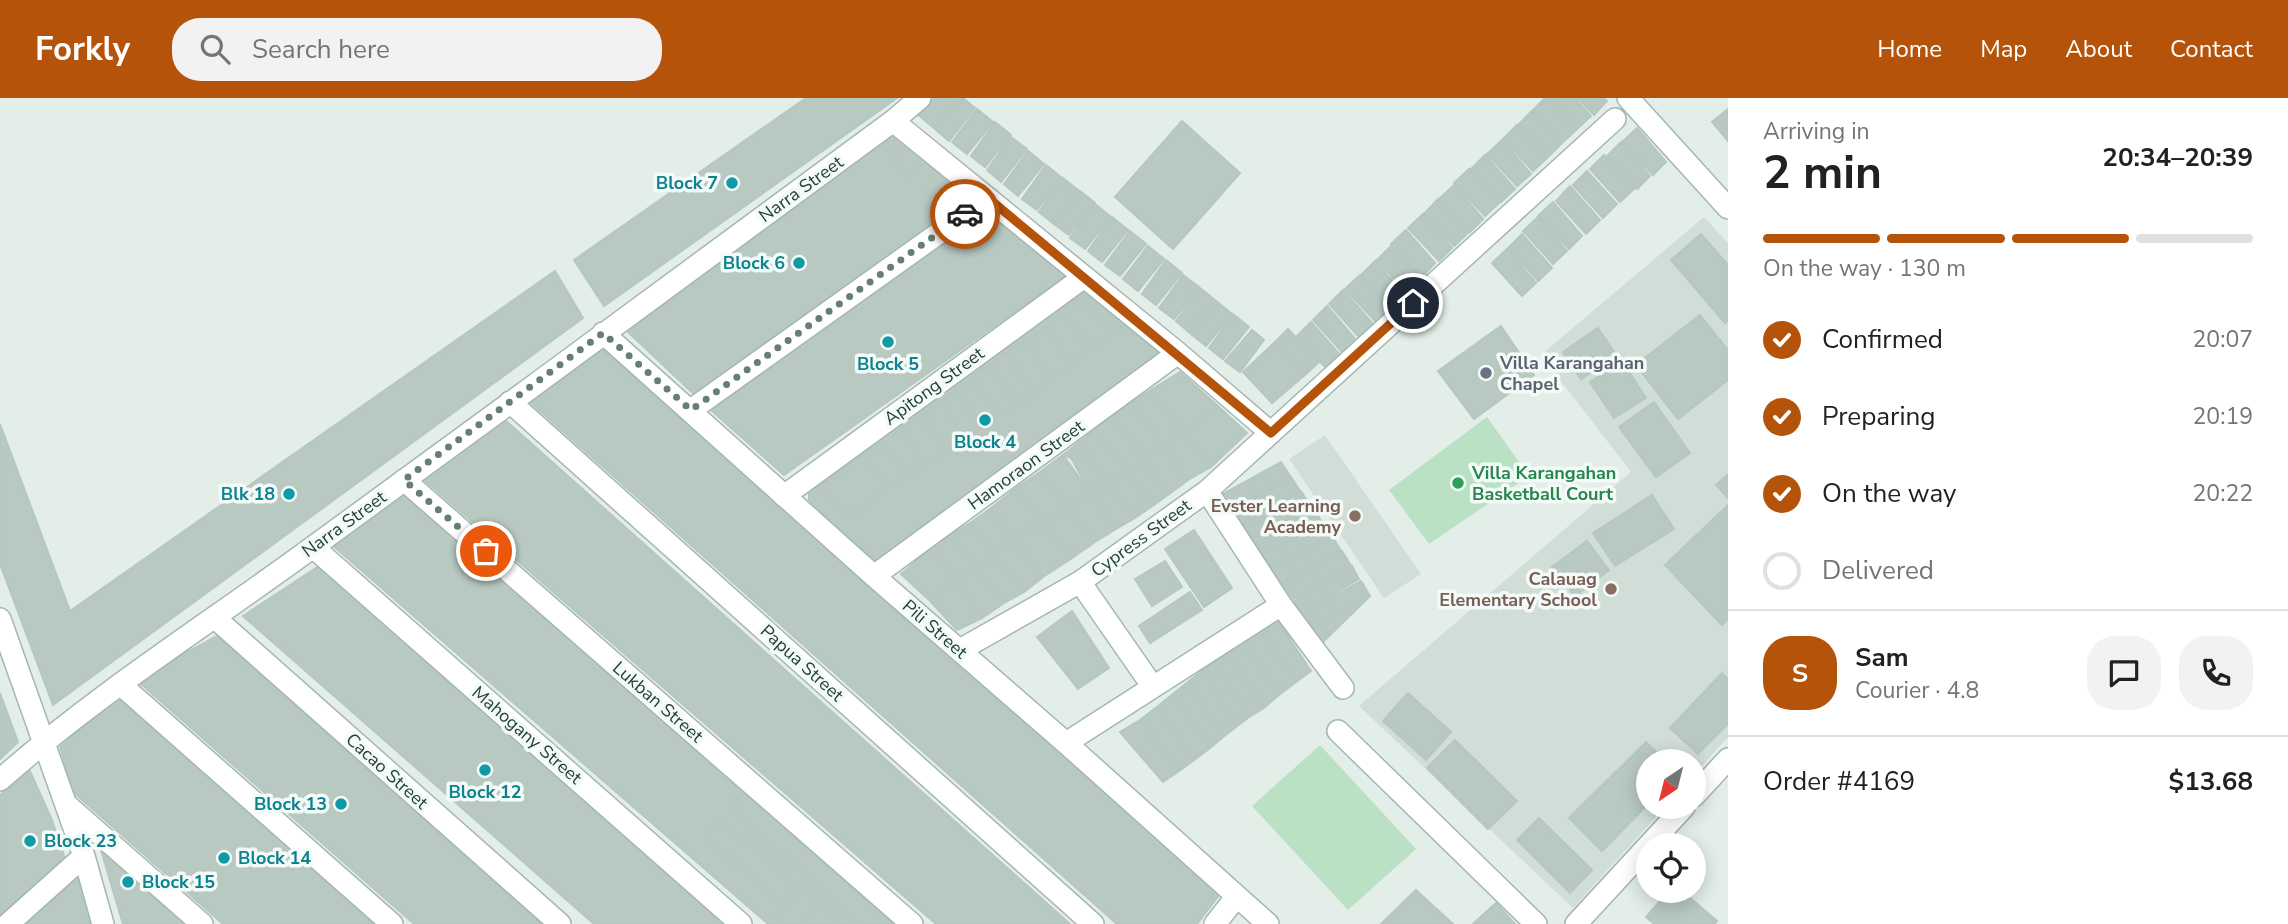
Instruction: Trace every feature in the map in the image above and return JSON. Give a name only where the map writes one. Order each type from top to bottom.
[{"type":"street","name":"Narra Street","points":[[0,780],[43,742],[120,684],[313,547],[893,121],[920,98]]},
{"type":"street","points":[[1628,98],[1728,208]]},
{"type":"street","name":"Cypress Street","points":[[960,650],[1080,582],[1207,491],[1615,119]]},
{"type":"street","points":[[893,121],[1178,353],[1271,433]]},
{"type":"street","points":[[691,410],[988,198]]},
{"type":"street","name":"Apitong Street","points":[[784,496],[1084,277]]},
{"type":"street","name":"Pili Street","points":[[603,333],[1268,924]]},
{"type":"street","name":"Hamoraon Street","points":[[874,576],[1178,353]]},
{"type":"street","name":"Papua Street","points":[[510,402],[1093,924]]},
{"type":"street","name":"Lukban Street","points":[[404,480],[912,924]]},
{"type":"street","points":[[1207,491],[1281,605],[1343,688]]},
{"type":"street","name":"Mahogany Street","points":[[313,547],[741,924]]},
{"type":"street","points":[[1080,582],[1153,687]]},
{"type":"street","points":[[1066,743],[1281,605]]},
{"type":"street","name":"Cacao Street","points":[[215,618],[560,924]]},
{"type":"street","points":[[1,623],[85,856],[103,924]]},
{"type":"street","points":[[120,684],[391,924]]},
{"type":"street","points":[[1338,731],[1536,924]]},
{"type":"street","points":[[1706,783],[1728,759]]},
{"type":"street","points":[[67,805],[202,924]]},
{"type":"street","points":[[1576,924],[1673,819]]},
{"type":"street","points":[[8,924],[85,856]]},
{"type":"street","points":[[1215,924],[1237,896]]},
{"type":"shaded area","name":"Calauag Elementary School","points":[[1704,217],[1728,243],[1728,737],[1706,762],[1706,749],[1636,749],[1636,819],[1654,819],[1641,833],[1636,833],[1636,839],[1573,908],[1359,706],[1631,472],[1541,355]]},
{"type":"shaded area","name":"Evster Learning Academy","points":[[1325,435],[1421,574],[1384,598],[1289,459]]},
{"type":"green space","name":"Villa Karangahan Basketball Court","points":[[1487,417],[1529,476],[1429,544],[1389,490]]},
{"type":"green space","points":[[1320,745],[1416,849],[1348,910],[1252,806]]},
{"type":"building","name":"Block 7","points":[[806,98],[897,98],[604,306],[574,260]]},
{"type":"building","points":[[927,98],[957,98],[935,129],[916,113]]},
{"type":"building","points":[[957,98],[963,98],[975,108],[949,141],[935,129]]},
{"type":"building","points":[[1548,98],[1576,130],[1562,143],[1532,111]]},
{"type":"building","points":[[1549,98],[1575,98],[1591,116],[1577,129]]},
{"type":"building","points":[[1578,98],[1604,98],[1607,101],[1594,115]]},
{"type":"building","points":[[977,109],[993,122],[967,154],[952,142]]},
{"type":"building","points":[[1728,109],[1728,141],[1712,122]]},
{"type":"building","points":[[1531,112],[1561,144],[1548,157],[1519,124]]},
{"type":"building","points":[[1182,121],[1240,173],[1173,249],[1115,197]]},
{"type":"building","points":[[995,122],[1011,135],[985,167],[971,156]]},
{"type":"building","points":[[1517,125],[1547,158],[1533,171],[1503,139]]},
{"type":"building","points":[[1637,128],[1666,162],[1653,175],[1622,142]]},
{"type":"building","name":"Block 6","points":[[892,134],[972,196],[698,398],[627,331]]},
{"type":"building","points":[[1011,137],[1027,149],[1001,182],[987,170]]},
{"type":"building","points":[[895,139],[927,161],[908,177],[891,152]]},
{"type":"building","points":[[1502,140],[1531,174],[1517,186],[1487,154]]},
{"type":"building","points":[[1621,142],[1650,176],[1637,189],[1606,157]]},
{"type":"building","points":[[1028,151],[1044,164],[1018,196],[1004,184]]},
{"type":"building","points":[[1485,155],[1515,189],[1501,202],[1471,169]]},
{"type":"building","points":[[1604,155],[1634,189],[1620,202],[1590,169]]},
{"type":"building","points":[[1046,165],[1062,178],[1037,210],[1022,199]]},
{"type":"building","points":[[1469,169],[1499,203],[1485,216],[1454,183]]},
{"type":"building","points":[[1587,171],[1617,204],[1603,218],[1573,185]]},
{"type":"building","points":[[1063,178],[1079,191],[1054,224],[1039,212]]},
{"type":"building","points":[[1454,185],[1483,219],[1470,232],[1439,199]]},
{"type":"building","points":[[1570,186],[1600,220],[1586,234],[1556,201]]},
{"type":"building","points":[[1080,191],[1095,203],[1069,235],[1054,224]]},
{"type":"building","points":[[1438,199],[1468,233],[1454,246],[1424,214]]},
{"type":"building","points":[[1553,202],[1582,236],[1569,249],[1538,216]]},
{"type":"building","points":[[1095,204],[1111,217],[1085,249],[1070,238]]},
{"type":"building","name":"Block 5","points":[[987,209],[1068,274],[784,475],[711,410]]},
{"type":"building","points":[[1423,214],[1452,248],[1439,261],[1408,228]]},
{"type":"building","points":[[1112,217],[1128,230],[1102,262],[1088,251]]},
{"type":"building","points":[[1538,217],[1567,251],[1553,264],[1523,231]]},
{"type":"building","points":[[1406,230],[1435,263],[1422,277],[1391,244]]},
{"type":"building","points":[[1130,231],[1146,244],[1120,276],[1105,265]]},
{"type":"building","points":[[1522,234],[1552,268],[1538,281],[1508,248]]},
{"type":"building","points":[[1701,234],[1728,265],[1728,320],[1725,323],[1671,260]]},
{"type":"building","points":[[1148,246],[1164,259],[1138,291],[1123,279]]},
{"type":"building","points":[[1391,246],[1421,279],[1407,293],[1377,260]]},
{"type":"building","points":[[1507,249],[1536,283],[1522,296],[1492,263]]},
{"type":"building","points":[[1166,260],[1182,273],[1156,305],[1142,294]]},
{"type":"building","points":[[1375,261],[1404,294],[1391,308],[1361,275]]},
{"type":"building","name":"Blk 18","points":[[555,271],[583,318],[53,705],[0,564],[0,424],[70,611]]},
{"type":"building","points":[[1183,275],[1199,287],[1174,319],[1159,308]]},
{"type":"building","points":[[1360,275],[1389,309],[1376,322],[1345,289]]},
{"type":"building","points":[[1089,286],[1131,321],[1113,333],[1080,298]]},
{"type":"building","name":"Block 4","points":[[1080,287],[1160,353],[875,564],[809,500],[809,486]]},
{"type":"building","points":[[1200,288],[1216,301],[1190,333],[1176,321]]},
{"type":"building","points":[[1343,290],[1373,324],[1359,337],[1329,304]]},
{"type":"building","points":[[1080,298],[1113,333],[1091,348],[1061,313]]},
{"type":"building","points":[[1216,301],[1232,314],[1206,346],[1191,334]]},
{"type":"building","points":[[1327,306],[1356,340],[1343,353],[1313,320]]},
{"type":"building","points":[[1061,313],[1091,348],[1072,364],[1045,326]]},
{"type":"building","points":[[1233,314],[1249,327],[1223,359],[1209,348]]},
{"type":"building","points":[[1700,315],[1728,350],[1728,380],[1678,419],[1636,365]]},
{"type":"building","points":[[1311,322],[1341,356],[1327,369],[1297,336]]},
{"type":"building","points":[[1045,326],[1072,364],[1052,378],[1025,342]]},
{"type":"building","name":"Villa Karangahan Chapel","points":[[1501,326],[1534,375],[1474,419],[1438,371]]},
{"type":"building","points":[[1598,328],[1616,355],[1581,379],[1563,352]]},
{"type":"building","points":[[1288,329],[1319,362],[1305,375],[1275,342]]},
{"type":"building","points":[[1252,330],[1264,340],[1240,372],[1225,361]]},
{"type":"building","points":[[1025,342],[1052,378],[1034,393],[1006,353]]},
{"type":"building","points":[[1275,342],[1305,375],[1272,403],[1243,372]]},
{"type":"building","points":[[603,350],[1220,894],[1197,924],[1117,924],[529,401]]},
{"type":"building","points":[[1006,353],[1034,393],[1017,405],[989,365]]},
{"type":"building","points":[[1622,361],[1646,398],[1614,418],[1590,382]]},
{"type":"building","points":[[989,365],[1017,405],[1001,414],[972,379]]},
{"type":"building","points":[[1180,372],[1219,407],[1183,432],[1149,391]]},
{"type":"building","points":[[972,379],[1001,414],[982,428],[956,391]]},
{"type":"building","points":[[956,391],[982,428],[965,439],[941,402]]},
{"type":"building","points":[[1149,391],[1183,432],[1163,447],[1132,402]]},
{"type":"building","points":[[941,402],[965,439],[944,452],[923,415]]},
{"type":"building","points":[[1132,402],[1163,447],[1144,460],[1113,415]]},
{"type":"building","points":[[1654,402],[1690,453],[1656,477],[1619,427]]},
{"type":"building","points":[[1219,407],[1247,433],[1211,467],[1183,432]]},
{"type":"building","points":[[923,415],[944,452],[924,465],[901,429]]},
{"type":"building","points":[[1113,415],[1144,460],[1128,472],[1095,430]]},
{"type":"building","points":[[505,420],[1070,924],[936,924],[422,478]]},
{"type":"building","points":[[901,429],[924,465],[905,476],[883,442]]},
{"type":"building","points":[[1095,430],[1128,472],[1108,483],[1078,443]]},
{"type":"building","points":[[1183,432],[1211,467],[1188,480],[1163,447]]},
{"type":"building","points":[[883,442],[905,476],[886,488],[863,455]]},
{"type":"building","points":[[1078,443],[1108,483],[1092,495],[1071,458],[1063,455]]},
{"type":"building","points":[[1163,447],[1188,480],[1169,494],[1144,460]]},
{"type":"building","points":[[863,455],[886,488],[850,517],[820,486]]},
{"type":"building","points":[[1063,455],[1092,495],[1067,508],[1040,472]]},
{"type":"building","points":[[1144,460],[1169,494],[1151,507],[1128,472]]},
{"type":"building","points":[[1281,462],[1290,476],[1232,510],[1221,495]]},
{"type":"building","points":[[1040,472],[1067,508],[1043,521],[1015,489]]},
{"type":"building","points":[[1128,472],[1151,507],[1135,518],[1108,483]]},
{"type":"building","points":[[1728,474],[1728,498],[1716,485]]},
{"type":"building","points":[[1291,477],[1300,491],[1241,525],[1233,511]]},
{"type":"building","points":[[1108,483],[1135,518],[1116,529],[1092,495]]},
{"type":"building","points":[[405,489],[897,924],[768,924],[330,543]]},
{"type":"building","points":[[1015,489],[1043,521],[1015,539],[990,509]]},
{"type":"building","points":[[1301,491],[1310,506],[1251,539],[1243,525]]},
{"type":"building","points":[[1092,495],[1116,529],[1095,542],[1067,508]]},
{"type":"building","points":[[1652,495],[1674,529],[1615,566],[1593,533]]},
{"type":"building","points":[[1728,505],[1728,619],[1722,625],[1665,565]]},
{"type":"building","points":[[1312,506],[1321,521],[1262,554],[1252,539]]},
{"type":"building","points":[[1067,508],[1095,542],[1072,558],[1043,521]]},
{"type":"building","points":[[990,509],[1015,539],[995,555],[970,523]]},
{"type":"building","points":[[1043,521],[1072,558],[1043,577],[1015,539]]},
{"type":"building","points":[[1322,521],[1331,536],[1272,569],[1263,555]]},
{"type":"building","points":[[970,523],[995,555],[977,569],[952,534]]},
{"type":"building","points":[[1194,530],[1232,588],[1204,607],[1165,549]]},
{"type":"building","points":[[952,534],[977,569],[956,581],[932,547]]},
{"type":"building","points":[[1332,536],[1341,551],[1282,584],[1272,570]]},
{"type":"building","points":[[1015,539],[1043,577],[1024,592],[995,555]]},
{"type":"building","points":[[1587,541],[1609,570],[1575,596],[1552,567]]},
{"type":"building","points":[[932,547],[956,581],[929,600],[901,574]]},
{"type":"building","points":[[1342,551],[1351,566],[1293,599],[1283,585]]},
{"type":"building","points":[[995,555],[1024,592],[1004,603],[977,569]]},
{"type":"building","points":[[1165,561],[1182,587],[1152,606],[1135,579]]},
{"type":"building","name":"Block 12","points":[[319,566],[728,924],[594,924],[243,616]]},
{"type":"building","points":[[1352,566],[1359,579],[1301,613],[1294,601]]},
{"type":"building","points":[[977,569],[1004,603],[982,618],[956,581]]},
{"type":"building","points":[[956,581],[982,618],[957,630],[929,600]]},
{"type":"building","points":[[1361,581],[1370,596],[1312,629],[1302,614]]},
{"type":"building","points":[[1190,592],[1202,610],[1150,643],[1139,626]]},
{"type":"building","points":[[1370,596],[1321,644],[1312,629]]},
{"type":"building","points":[[1072,611],[1109,668],[1078,689],[1037,637]]},
{"type":"building","points":[[1278,621],[1311,671],[1296,682],[1260,632]]},
{"type":"building","points":[[1260,632],[1296,682],[1280,694],[1244,643]]},
{"type":"building","name":"Block 13","points":[[217,636],[541,924],[414,924],[140,683],[152,671]]},
{"type":"building","points":[[1244,643],[1280,694],[1264,708],[1227,654]]},
{"type":"building","points":[[1227,654],[1264,708],[1249,717],[1215,662]]},
{"type":"building","points":[[1215,662],[1249,717],[1236,727],[1204,669]]},
{"type":"building","points":[[1204,669],[1236,727],[1223,737],[1188,682]]},
{"type":"building","points":[[1722,673],[1728,679],[1728,724],[1703,749],[1693,749],[1670,728]]},
{"type":"building","points":[[1188,682],[1223,737],[1210,748],[1173,694]]},
{"type":"building","points":[[0,693],[18,742],[0,759]]},
{"type":"building","points":[[1408,693],[1451,732],[1426,760],[1383,721]]},
{"type":"building","points":[[1173,694],[1210,748],[1194,760],[1157,707]]},
{"type":"building","name":"Block 14","points":[[118,696],[375,924],[223,924],[73,792],[60,747]]},
{"type":"building","points":[[1157,707],[1194,760],[1179,771],[1140,720]]},
{"type":"building","points":[[1140,720],[1179,771],[1163,782],[1120,732]]},
{"type":"building","points":[[1455,740],[1517,801],[1488,829],[1427,768]]},
{"type":"building","points":[[1646,742],[1653,749],[1639,749]]},
{"type":"building","points":[[1636,752],[1636,816],[1602,851],[1569,818]]},
{"type":"building","name":"Block 23","points":[[29,769],[52,820],[66,862],[0,918],[0,795]]},
{"type":"building","points":[[744,791],[893,924],[859,924],[730,808]]},
{"type":"building","points":[[1539,818],[1592,870],[1570,893],[1517,840]]},
{"type":"building","points":[[721,820],[797,887],[782,904],[706,837]]},
{"type":"building","name":"Block 15","points":[[98,840],[192,924],[123,924]]},
{"type":"building","points":[[78,873],[93,924],[19,924]]},
{"type":"building","points":[[803,883],[821,899],[799,924],[786,924],[775,915]]},
{"type":"building","points":[[1416,890],[1453,924],[1381,924]]},
{"type":"building","points":[[1496,903],[1515,924],[1473,924]]},
{"type":"building","points":[[1658,903],[1696,903],[1717,921],[1715,924],[1654,924],[1646,917]]},
{"type":"building","points":[[818,905],[840,924],[805,924],[803,922]]},
{"type":"way so far","points":[[486,551],[404,480],[603,333],[691,410],[965,214]]},
{"type":"place","name":"Block 7","points":[[732,183]]},
{"type":"place","name":"Block 6","points":[[799,263]]},
{"type":"place","name":"Block 5","points":[[888,342]]},
{"type":"place","name":"Villa Karangahan Chapel","points":[[1486,373]]},
{"type":"place","name":"Block 4","points":[[985,420]]},
{"type":"place","name":"Villa Karangahan Basketball Court","points":[[1458,483]]},
{"type":"place","name":"Blk 18","points":[[289,494]]},
{"type":"place","name":"Evster Learning Academy","points":[[1355,516]]},
{"type":"place","name":"Calauag Elementary School","points":[[1611,589]]},
{"type":"place","name":"Block 12","points":[[485,770]]},
{"type":"place","name":"Block 13","points":[[341,804]]},
{"type":"place","name":"Block 23","points":[[30,841]]},
{"type":"place","name":"Block 14","points":[[224,858]]},
{"type":"place","name":"Block 15","points":[[128,882]]},
{"type":"route","points":[[965,214],[988,198],[1178,353],[1271,433],[1413,303]]}]
